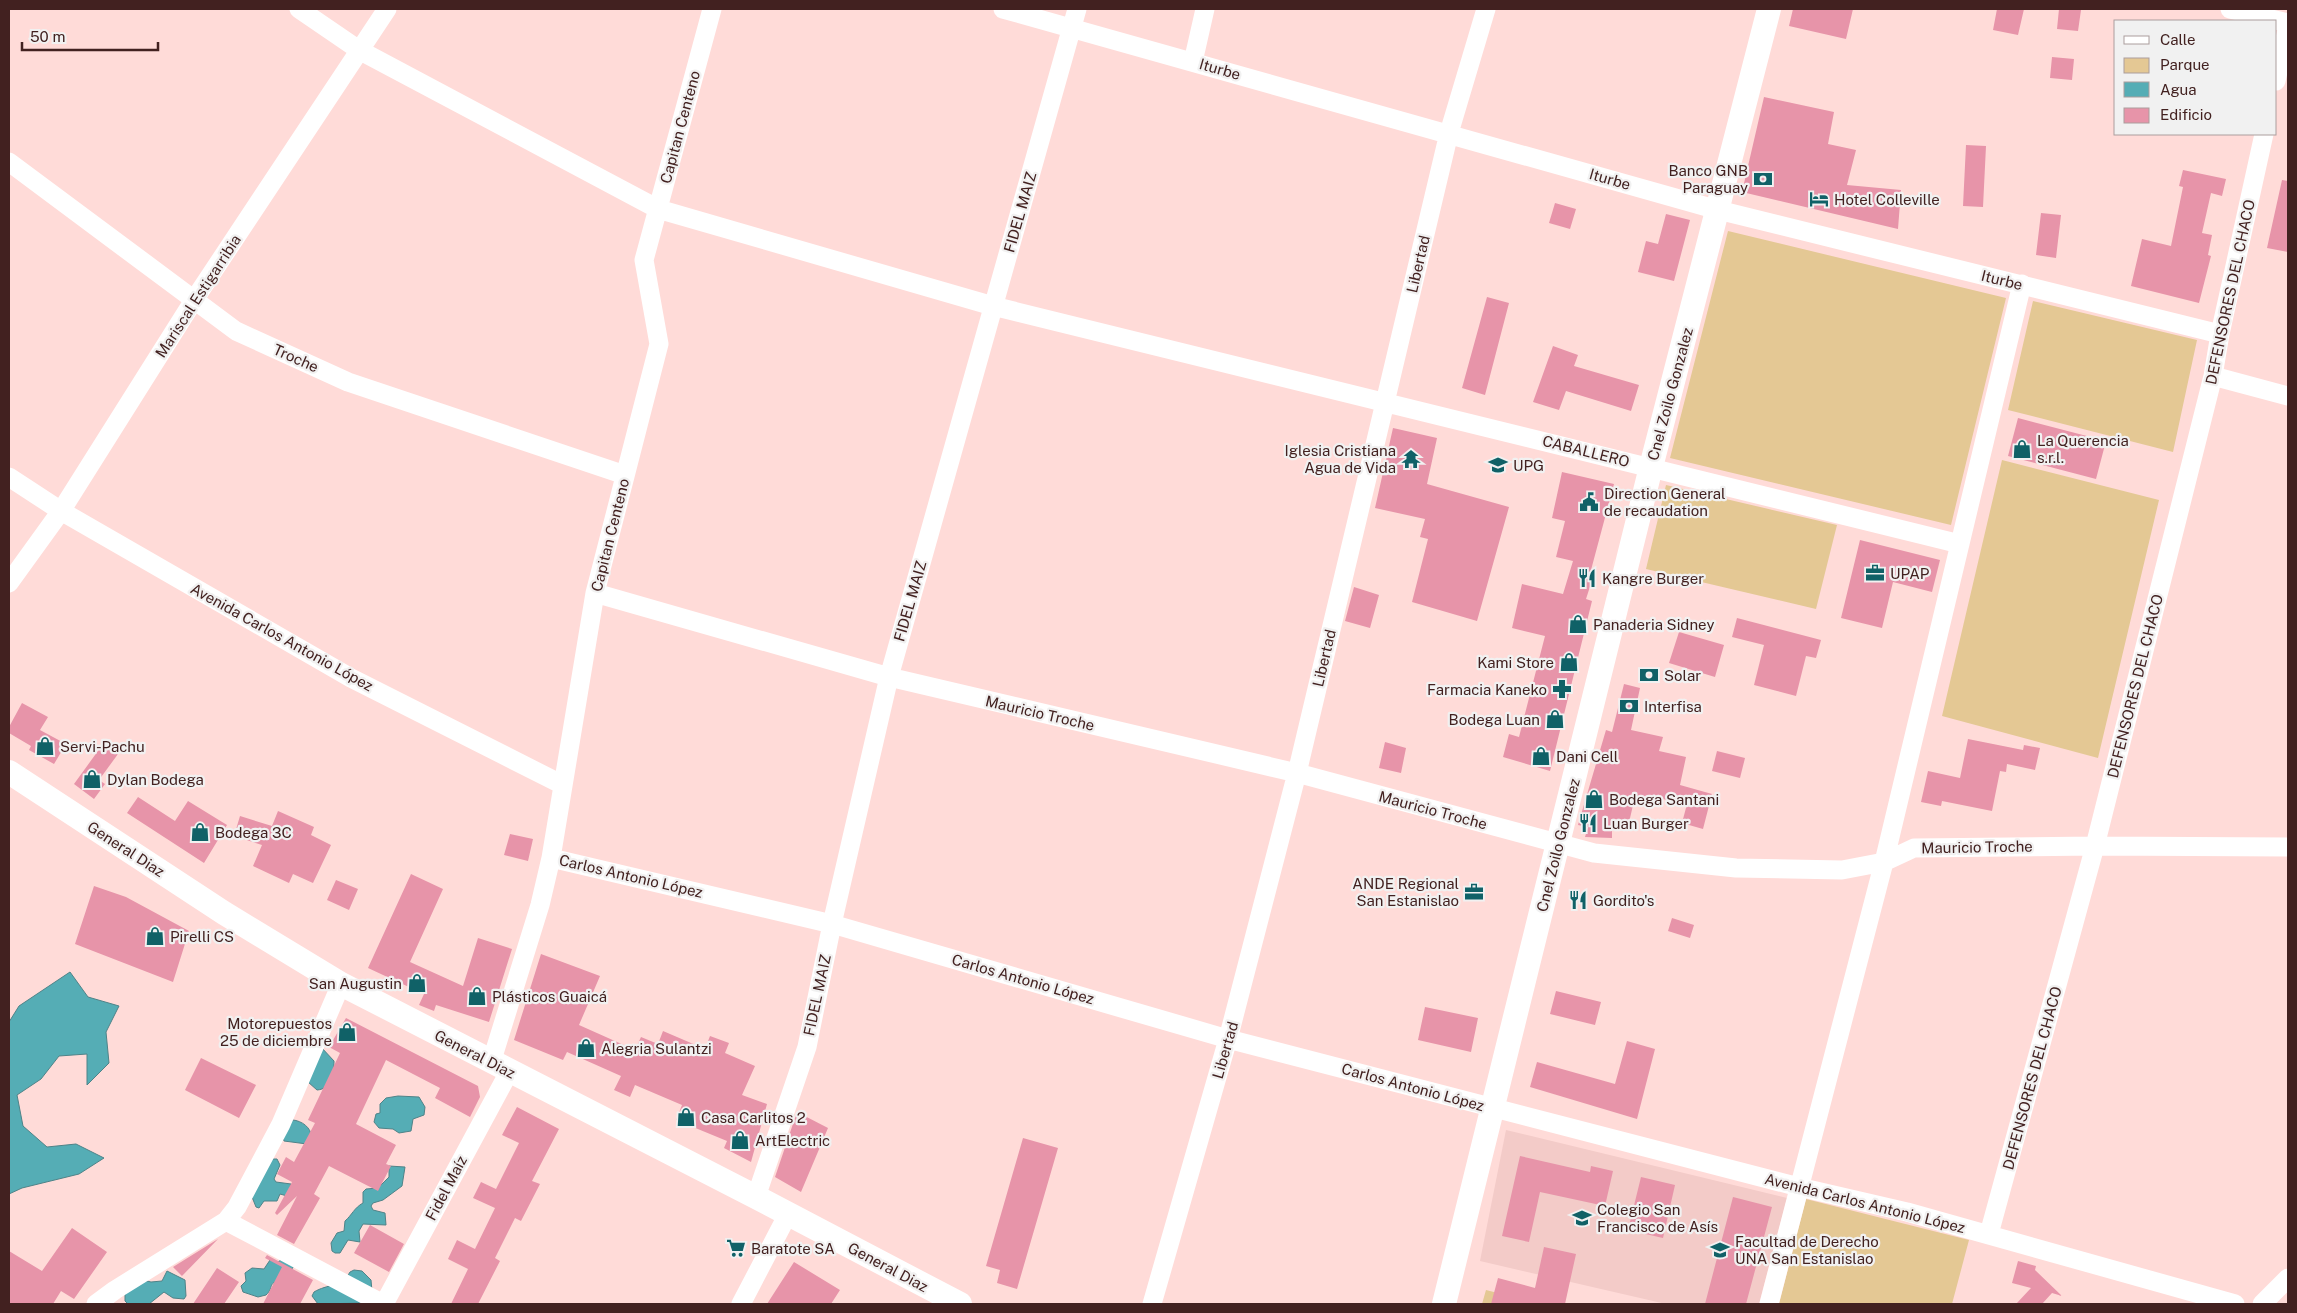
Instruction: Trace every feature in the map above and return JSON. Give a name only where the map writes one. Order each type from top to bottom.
[{"type":"main road","name":"Cnel Zoilo Gonzalez","points":[[1444,1304],[1651,467],[1769,9]]},
{"type":"main road","name":"General Diaz","points":[[14,778],[232,918],[341,984],[960,1304]]},
{"type":"street","name":"CABALLERO","points":[[299,9],[359,50],[658,209],[994,306],[1960,544]]},
{"type":"street","name":"Mariscal Estigarribia","points":[[9,583],[61,512],[194,300],[387,9]]},
{"type":"street","name":"Capitan Centeno","points":[[500,1067],[551,858],[595,594],[659,344],[644,260],[712,9]]},
{"type":"street","name":"Iturbe","points":[[1003,9],[1718,210],[2220,334]]},
{"type":"street","name":"FIDEL MAIZ","points":[[756,1197],[807,1047],[832,924],[888,677],[1077,9]]},
{"type":"street","points":[[1193,62],[1205,9]]},
{"type":"street","name":"Libertad","points":[[1152,1304],[1228,1039],[1297,773],[1448,134],[1486,9]]},
{"type":"street","points":[[2230,9],[2273,20]]},
{"type":"street","points":[[2277,76],[2288,24]]},
{"type":"street","name":"DEFENSORES DEL CHACO","points":[[1990,1234],[2095,846],[2213,376],[2220,334],[2264,135]]},
{"type":"street","name":"Troche","points":[[9,162],[236,331],[348,382],[625,475]]},
{"type":"street","points":[[1769,1304],[1884,862],[2022,284]]},
{"type":"street","points":[[2213,376],[2288,396]]},
{"type":"street","name":"Avenida Carlos Antonio López","points":[[9,477],[61,512],[351,678],[563,785]]},
{"type":"street","name":"Mauricio Troche","points":[[595,594],[888,677],[1297,773],[1594,853],[1736,868],[1842,870],[1884,862],[1914,848],[2095,846],[2288,847]]},
{"type":"street","name":"Carlos Antonio López","points":[[551,858],[832,924],[1228,1039],[1492,1108]]},
{"type":"street","points":[[96,1304],[111,1297],[226,1221],[237,1207],[281,1124],[341,984]]},
{"type":"street","name":"Fidel Maíz","points":[[383,1304],[500,1067]]},
{"type":"street","name":"Avenida Carlos Antonio López","points":[[1492,1108],[1990,1234],[2235,1304]]},
{"type":"street","points":[[741,1304],[788,1214]]},
{"type":"street","points":[[226,1221],[383,1304]]},
{"type":"street","points":[[2262,1304],[2288,1278]]},
{"type":"shaded area","name":"Colegio San Francisco de Asís","points":[[1506,1130],[1787,1198],[1759,1304],[1666,1304],[1480,1261]]},
{"type":"green space","points":[[1728,231],[2006,298],[1951,525],[1670,458]]},
{"type":"green space","points":[[2033,301],[2197,340],[2173,452],[2008,410]]},
{"type":"green space","points":[[2002,460],[2159,500],[2098,758],[1942,716]]},
{"type":"green space","points":[[1666,485],[1837,525],[1816,609],[1646,569]]},
{"type":"green space","points":[[1806,1199],[1969,1240],[1952,1304],[1779,1304]]},
{"type":"green space","points":[[1486,1290],[1541,1304],[1482,1304]]},
{"type":"water","points":[[70,972],[88,997],[119,1006],[106,1032],[109,1063],[87,1085],[87,1054],[59,1056],[41,1079],[17,1095],[23,1126],[47,1147],[76,1144],[104,1158],[79,1174],[22,1188],[9,1194],[9,1022],[19,1006]]},
{"type":"water","points":[[321,1047],[334,1061],[329,1084],[317,1090],[308,1082]]},
{"type":"water","points":[[398,1096],[419,1097],[425,1107],[424,1115],[413,1119],[411,1131],[399,1133],[393,1129],[379,1128],[374,1122],[376,1114],[380,1113],[380,1104],[386,1098]]},
{"type":"water","points":[[289,1120],[306,1125],[311,1134],[307,1144],[284,1141],[281,1130]]},
{"type":"water","points":[[262,1159],[277,1159],[280,1165],[274,1179],[276,1182],[291,1184],[287,1196],[280,1194],[277,1201],[264,1201],[259,1208],[256,1207],[252,1197]]},
{"type":"water","points":[[389,1166],[405,1167],[402,1186],[371,1206],[373,1210],[385,1213],[386,1225],[363,1224],[359,1231],[360,1242],[348,1240],[340,1253],[335,1253],[332,1251],[331,1243],[337,1233],[344,1231],[345,1221],[363,1203],[363,1192],[366,1189],[378,1188],[389,1177]]},
{"type":"water","points":[[270,1260],[278,1262],[281,1260],[294,1266],[283,1281],[274,1282],[266,1295],[258,1297],[243,1292],[241,1286],[246,1281],[245,1273],[252,1268],[264,1269]]},
{"type":"water","points":[[354,1270],[362,1271],[371,1280],[372,1291],[364,1303],[318,1304],[312,1296],[314,1292],[339,1283]]},
{"type":"water","points":[[167,1271],[185,1280],[186,1296],[184,1299],[173,1298],[164,1292],[149,1304],[128,1304],[125,1301],[125,1290],[139,1279],[151,1282],[162,1281]]},
{"type":"building","points":[[1793,9],[1853,9],[1846,39],[1789,26]]},
{"type":"building","points":[[1997,9],[2024,9],[2018,35],[1993,30]]},
{"type":"building","points":[[2059,9],[2081,10],[2078,31],[2057,29]]},
{"type":"building","points":[[2052,57],[2074,59],[2072,80],[2050,78]]},
{"type":"building","points":[[1764,97],[1834,112],[1828,144],[1856,150],[1847,185],[1901,190],[1898,229],[1742,192]]},
{"type":"building","points":[[1966,145],[1986,146],[1983,207],[1963,206]]},
{"type":"building","points":[[2183,170],[2226,179],[2222,196],[2211,193],[2202,233],[2212,235],[2208,255],[2211,256],[2199,303],[2131,286],[2142,239],[2171,246],[2183,187],[2179,186]]},
{"type":"building","points":[[2282,180],[2288,181],[2288,252],[2267,248]]},
{"type":"building","points":[[1555,203],[1576,209],[1570,229],[1549,223]]},
{"type":"building","points":[[2041,213],[2061,215],[2056,258],[2036,255]]},
{"type":"building","points":[[1666,214],[1690,220],[1674,281],[1638,272],[1646,241],[1658,244]]},
{"type":"building","points":[[1487,297],[1509,303],[1485,395],[1462,388]]},
{"type":"building","points":[[1553,346],[1578,355],[1574,366],[1639,385],[1631,411],[1566,391],[1559,410],[1533,402]]},
{"type":"building","points":[[2018,418],[2106,441],[2096,479],[2008,456]]},
{"type":"building","points":[[1393,428],[1437,438],[1427,484],[1509,507],[1477,621],[1412,602],[1428,539],[1420,537],[1425,519],[1375,508]]},
{"type":"building","points":[[1562,472],[1614,484],[1591,570],[1595,571],[1586,599],[1592,601],[1550,771],[1503,757],[1509,734],[1519,737],[1545,636],[1512,628],[1522,584],[1563,594],[1573,561],[1556,557],[1565,521],[1552,518]]},
{"type":"building","points":[[1860,540],[1940,560],[1932,592],[1893,582],[1882,628],[1841,618]]},
{"type":"building","points":[[1354,587],[1379,595],[1370,628],[1345,621]]},
{"type":"building","points":[[1737,618],[1821,640],[1816,658],[1806,656],[1796,696],[1754,685],[1764,645],[1732,637]]},
{"type":"building","points":[[1679,632],[1724,645],[1715,677],[1669,663]]},
{"type":"building","points":[[1624,684],[1640,688],[1631,730],[1663,737],[1659,751],[1686,757],[1680,785],[1712,794],[1703,829],[1682,823],[1687,804],[1653,797],[1652,805],[1634,801],[1627,831],[1612,827],[1612,838],[1585,837],[1588,827],[1578,825],[1606,730],[1612,732]]},
{"type":"building","points":[[22,703],[48,717],[40,730],[66,744],[54,764],[29,750],[31,746],[9,733],[9,727]]},
{"type":"building","points":[[1968,739],[2023,750],[2024,745],[2040,748],[2035,770],[2007,764],[2006,772],[2000,771],[1992,811],[1942,801],[1941,806],[1921,802],[1928,771],[1960,778]]},
{"type":"building","points":[[1385,742],[1406,748],[1401,773],[1379,768]]},
{"type":"building","points":[[103,744],[118,754],[99,780],[105,784],[94,799],[74,784]]},
{"type":"building","points":[[1717,751],[1745,758],[1740,778],[1712,771]]},
{"type":"building","points":[[138,797],[175,821],[188,801],[227,825],[204,863],[127,813]]},
{"type":"building","points":[[278,811],[314,827],[311,835],[331,845],[313,883],[293,874],[289,883],[253,866],[262,845],[234,836],[240,816],[272,826]]},
{"type":"building","points":[[510,834],[533,839],[528,861],[504,855]]},
{"type":"building","points":[[411,874],[443,889],[410,962],[463,986],[478,938],[512,949],[489,1022],[436,1005],[434,1011],[419,1005],[424,994],[368,968]]},
{"type":"building","points":[[336,880],[358,889],[349,910],[327,900]]},
{"type":"building","points":[[94,886],[126,897],[189,931],[173,982],[75,944]]},
{"type":"building","points":[[1672,918],[1694,925],[1690,938],[1668,931]]},
{"type":"building","points":[[541,954],[600,976],[579,1025],[635,1050],[641,1037],[658,1044],[663,1031],[705,1049],[710,1036],[729,1043],[725,1053],[755,1066],[742,1095],[767,1104],[751,1162],[724,1148],[727,1141],[676,1120],[682,1105],[635,1085],[630,1097],[614,1090],[621,1076],[567,1052],[563,1060],[514,1040]]},
{"type":"building","points":[[1556,991],[1601,1002],[1595,1025],[1550,1014]]},
{"type":"building","points":[[1425,1007],[1478,1018],[1471,1052],[1418,1040]]},
{"type":"building","points":[[346,1018],[478,1086],[480,1097],[470,1117],[435,1098],[440,1088],[386,1060],[356,1124],[396,1145],[386,1164],[391,1166],[378,1191],[329,1166],[314,1194],[320,1198],[294,1244],[277,1235],[297,1196],[277,1215],[275,1213],[292,1182],[277,1174],[286,1157],[294,1162],[315,1123],[308,1120],[340,1053],[329,1047]]},
{"type":"building","points":[[1627,1041],[1655,1049],[1637,1119],[1530,1087],[1537,1062],[1615,1084]]},
{"type":"building","points":[[201,1058],[256,1085],[239,1118],[185,1090]]},
{"type":"building","points":[[517,1107],[559,1129],[532,1181],[540,1184],[521,1221],[515,1218],[495,1258],[500,1261],[478,1304],[451,1304],[468,1269],[448,1259],[457,1240],[475,1249],[495,1208],[473,1198],[481,1182],[496,1189],[519,1143],[502,1135]]},
{"type":"building","points":[[797,1112],[828,1128],[801,1192],[775,1177]]},
{"type":"building","points":[[1023,1138],[1058,1148],[1017,1289],[997,1283],[1000,1270],[986,1266]]},
{"type":"building","points":[[1520,1156],[1590,1172],[1591,1166],[1613,1171],[1605,1206],[1540,1192],[1529,1242],[1502,1236]]},
{"type":"building","points":[[1641,1177],[1675,1185],[1663,1238],[1628,1230]]},
{"type":"building","points":[[1733,1197],[1772,1207],[1746,1304],[1705,1304]]},
{"type":"building","points":[[370,1225],[404,1244],[389,1272],[354,1253]]},
{"type":"building","points":[[72,1228],[107,1252],[74,1299],[61,1291],[53,1304],[9,1304],[9,1251],[42,1271]]},
{"type":"building","points":[[218,1239],[182,1276],[173,1267]]},
{"type":"building","points":[[1544,1247],[1576,1254],[1565,1304],[1491,1304],[1498,1278],[1535,1288]]},
{"type":"building","points":[[267,1255],[313,1280],[300,1304],[263,1304],[282,1267],[265,1258]]},
{"type":"building","points":[[2018,1261],[2036,1266],[2035,1270],[2062,1296],[2052,1293],[2042,1304],[2016,1304],[2031,1288],[2012,1283]]},
{"type":"building","points":[[794,1262],[840,1290],[831,1304],[767,1304]]},
{"type":"building","points":[[217,1268],[239,1282],[224,1304],[193,1304]]},
{"type":"place","name":"Banco GNB Paraguay","points":[[1763,179]]},
{"type":"place","name":"Hotel Colleville","points":[[1819,199]]},
{"type":"place","name":"La Querencia s.r.l.","points":[[2022,449]]},
{"type":"place","name":"Iglesia Cristiana Agua de Vida","points":[[1411,459]]},
{"type":"place","name":"UPG","points":[[1498,465]]},
{"type":"place","name":"Direction General de recaudation","points":[[1589,502]]},
{"type":"place","name":"UPAP","points":[[1875,573]]},
{"type":"place","name":"Kangre Burger","points":[[1587,578]]},
{"type":"place","name":"Panaderia Sidney","points":[[1578,624]]},
{"type":"place","name":"Kami Store","points":[[1569,662]]},
{"type":"place","name":"Solar","points":[[1649,675]]},
{"type":"place","name":"Farmacia Kaneko","points":[[1562,689]]},
{"type":"place","name":"Interfisa","points":[[1629,706]]},
{"type":"place","name":"Bodega Luan","points":[[1555,719]]},
{"type":"place","name":"Servi-Pachu","points":[[45,746]]},
{"type":"place","name":"Dani Cell","points":[[1541,756]]},
{"type":"place","name":"Dylan Bodega","points":[[92,779]]},
{"type":"place","name":"Bodega Santani","points":[[1594,799]]},
{"type":"place","name":"Luan Burger","points":[[1588,823]]},
{"type":"place","name":"Bodega 3C","points":[[200,832]]},
{"type":"place","name":"ANDE Regional San Estanislao","points":[[1474,892]]},
{"type":"place","name":"Gordito's","points":[[1578,900]]},
{"type":"place","name":"Pirelli CS","points":[[155,936]]},
{"type":"place","name":"San Augustin","points":[[417,983]]},
{"type":"place","name":"Plásticos Guaicá","points":[[477,996]]},
{"type":"place","name":"Motorepuestos 25 de diciembre","points":[[347,1032]]},
{"type":"place","name":"Alegria Sulantzi","points":[[586,1048]]},
{"type":"place","name":"Casa Carlitos 2","points":[[686,1117]]},
{"type":"place","name":"ArtElectric","points":[[740,1140]]},
{"type":"place","name":"Colegio San Francisco de Asís","points":[[1582,1218]]},
{"type":"place","name":"Baratote SA","points":[[736,1248]]},
{"type":"place","name":"Facultad de Derecho UNA San Estanislao","points":[[1720,1250]]}]
